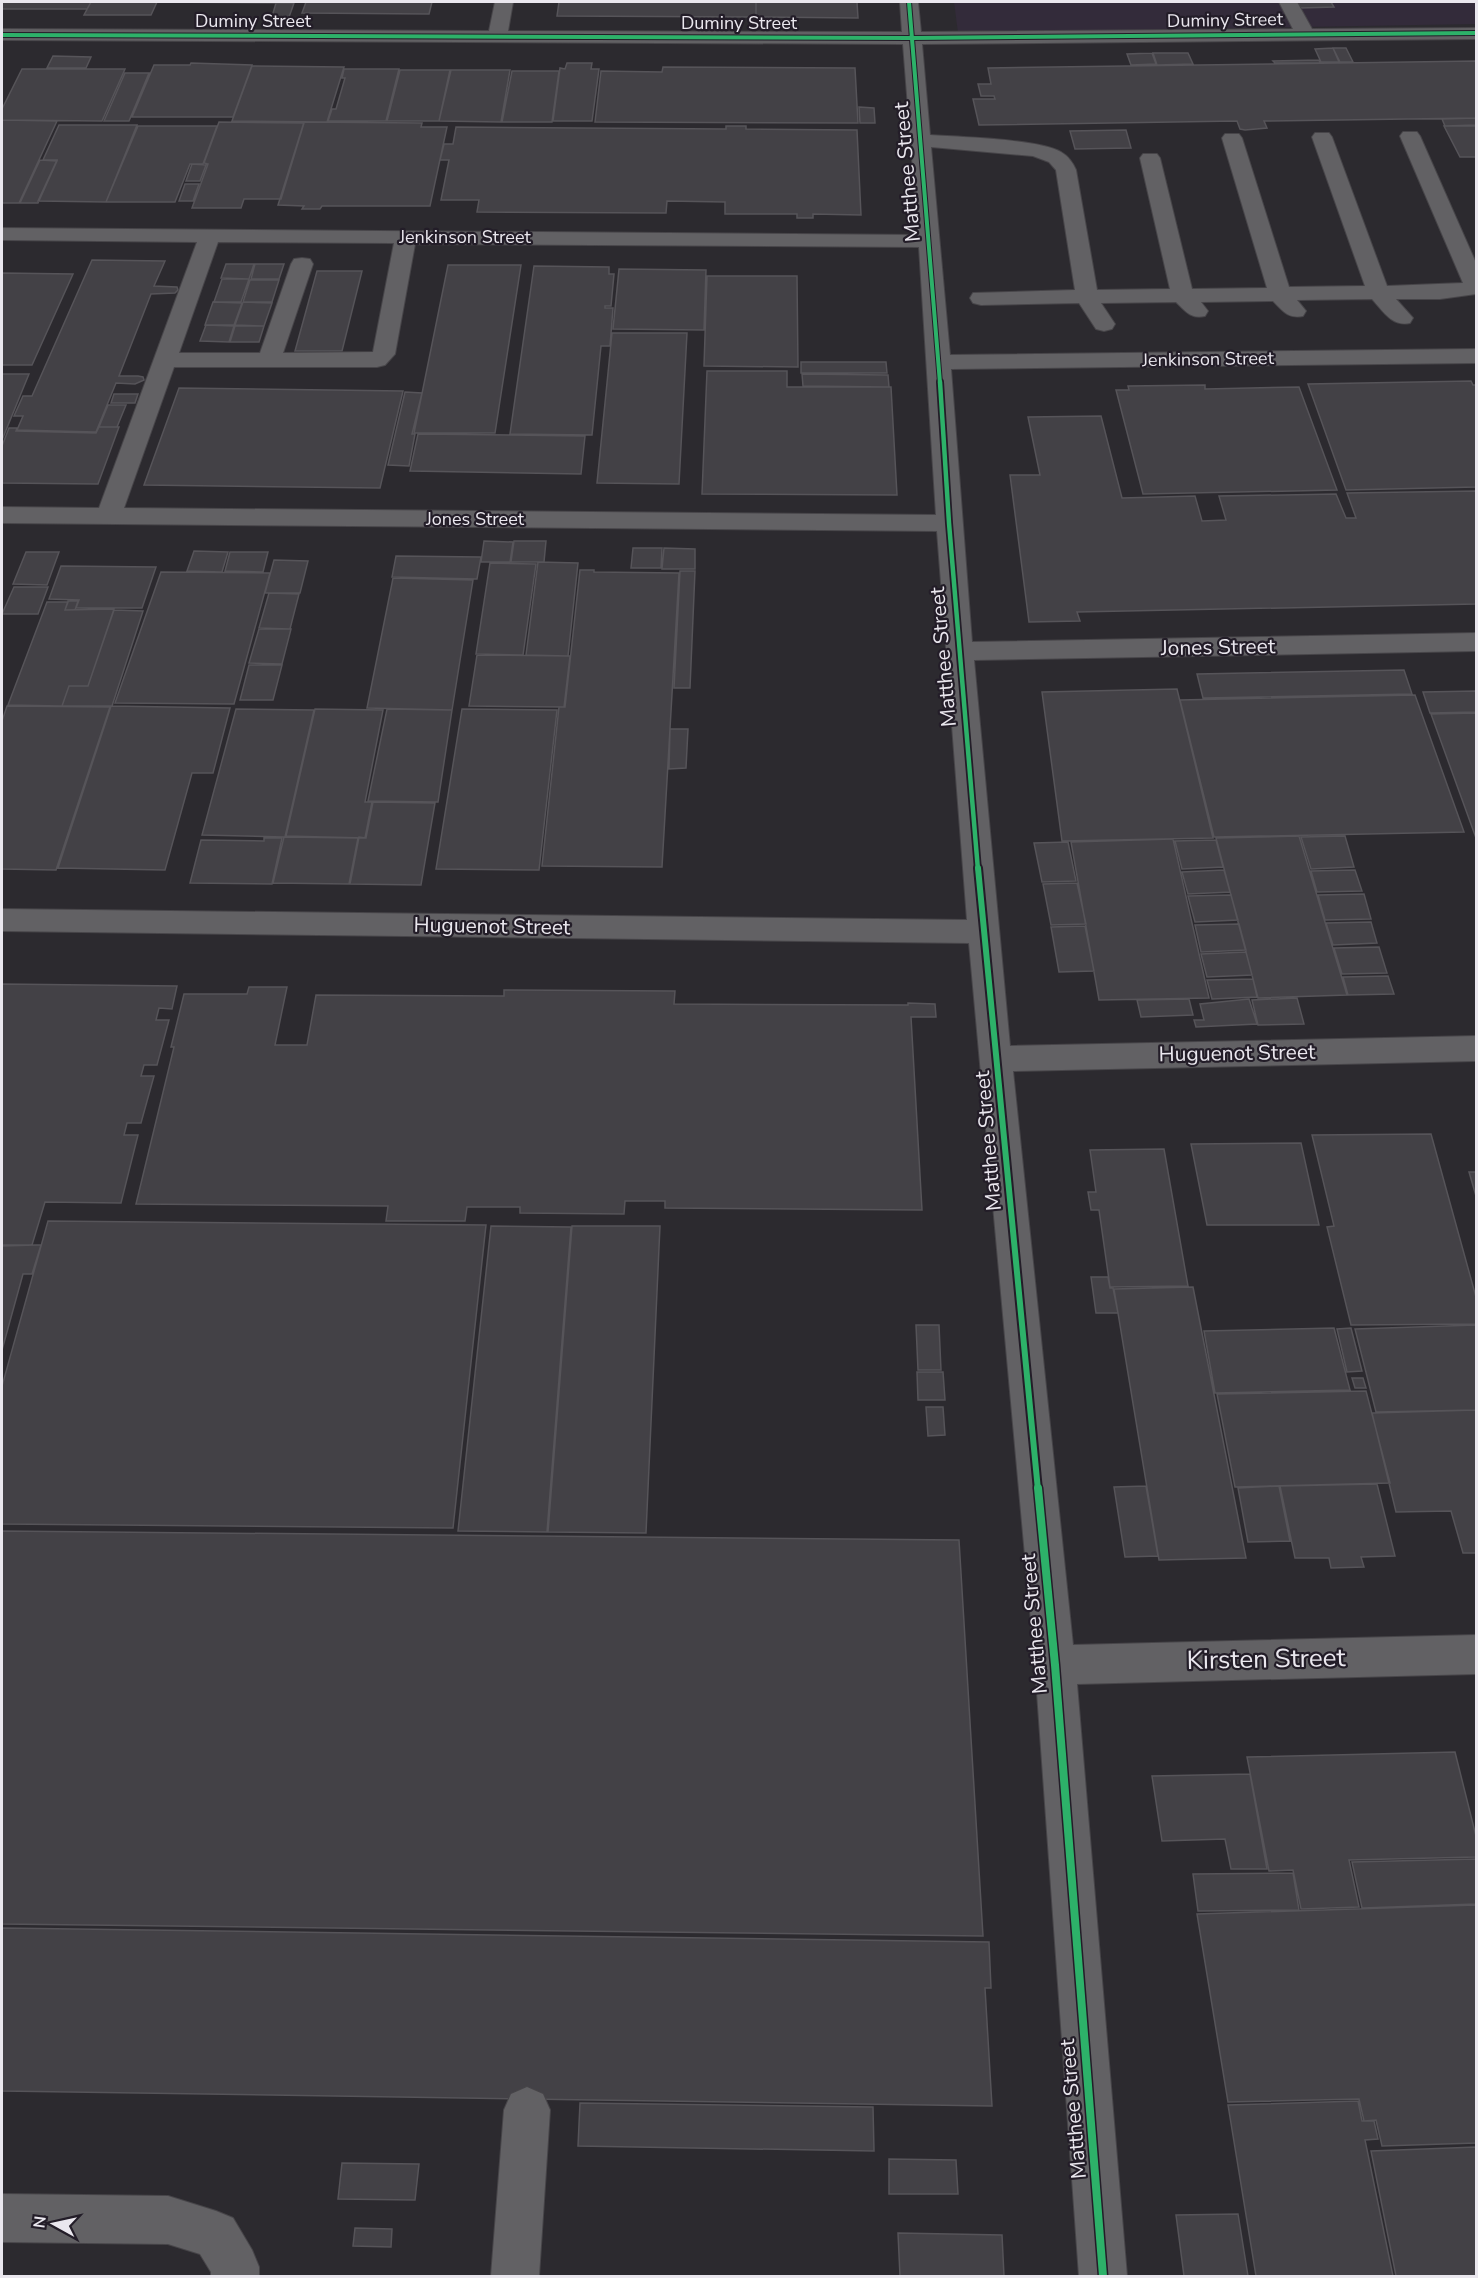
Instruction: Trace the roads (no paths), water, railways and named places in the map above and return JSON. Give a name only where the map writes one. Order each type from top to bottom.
[{"type":"street","points":[[497,38],[504,2]]},
{"type":"street","name":"Matthee Street","points":[[909,2],[939,362],[959,651],[983,932],[1055,1665],[1103,2277]]},
{"type":"street","points":[[1288,2],[1305,34]]},
{"type":"street","name":"Duminy Street","points":[[2,35],[912,38],[1274,27],[1305,34],[1476,33]]},
{"type":"street","points":[[981,298],[1379,294],[1476,288],[1410,136]]},
{"type":"street","points":[[1322,137],[1379,294],[1402,318]]},
{"type":"street","points":[[1232,138],[1280,295],[1300,317]]},
{"type":"street","points":[[921,140],[1033,150],[1060,159],[1066,170],[1087,298],[1104,324]]},
{"type":"street","points":[[1150,158],[1184,296],[1202,316]]},
{"type":"street","name":"Jenkinson Street","points":[[2,234],[929,241]]},
{"type":"street","points":[[109,516],[210,235]]},
{"type":"street","points":[[165,360],[378,360],[384,354],[406,237]]},
{"type":"street","points":[[269,360],[302,264]]},
{"type":"street","name":"Jenkinson Street","points":[[939,362],[1476,356]]},
{"type":"street","name":"Jones Street","points":[[2,515],[949,523]]},
{"type":"street","name":"Jones Street","points":[[959,651],[1476,642]]},
{"type":"street","name":"Huguenot Street","points":[[2,920],[983,932]]},
{"type":"street","name":"Huguenot Street","points":[[997,1059],[1476,1048]]},
{"type":"street","name":"Kirsten Street","points":[[1055,1665],[1476,1654]]},
{"type":"street","points":[[515,2277],[527,2110]]},
{"type":"street","points":[[2,2218],[168,2220],[216,2235],[236,2267],[235,2277]]}]
